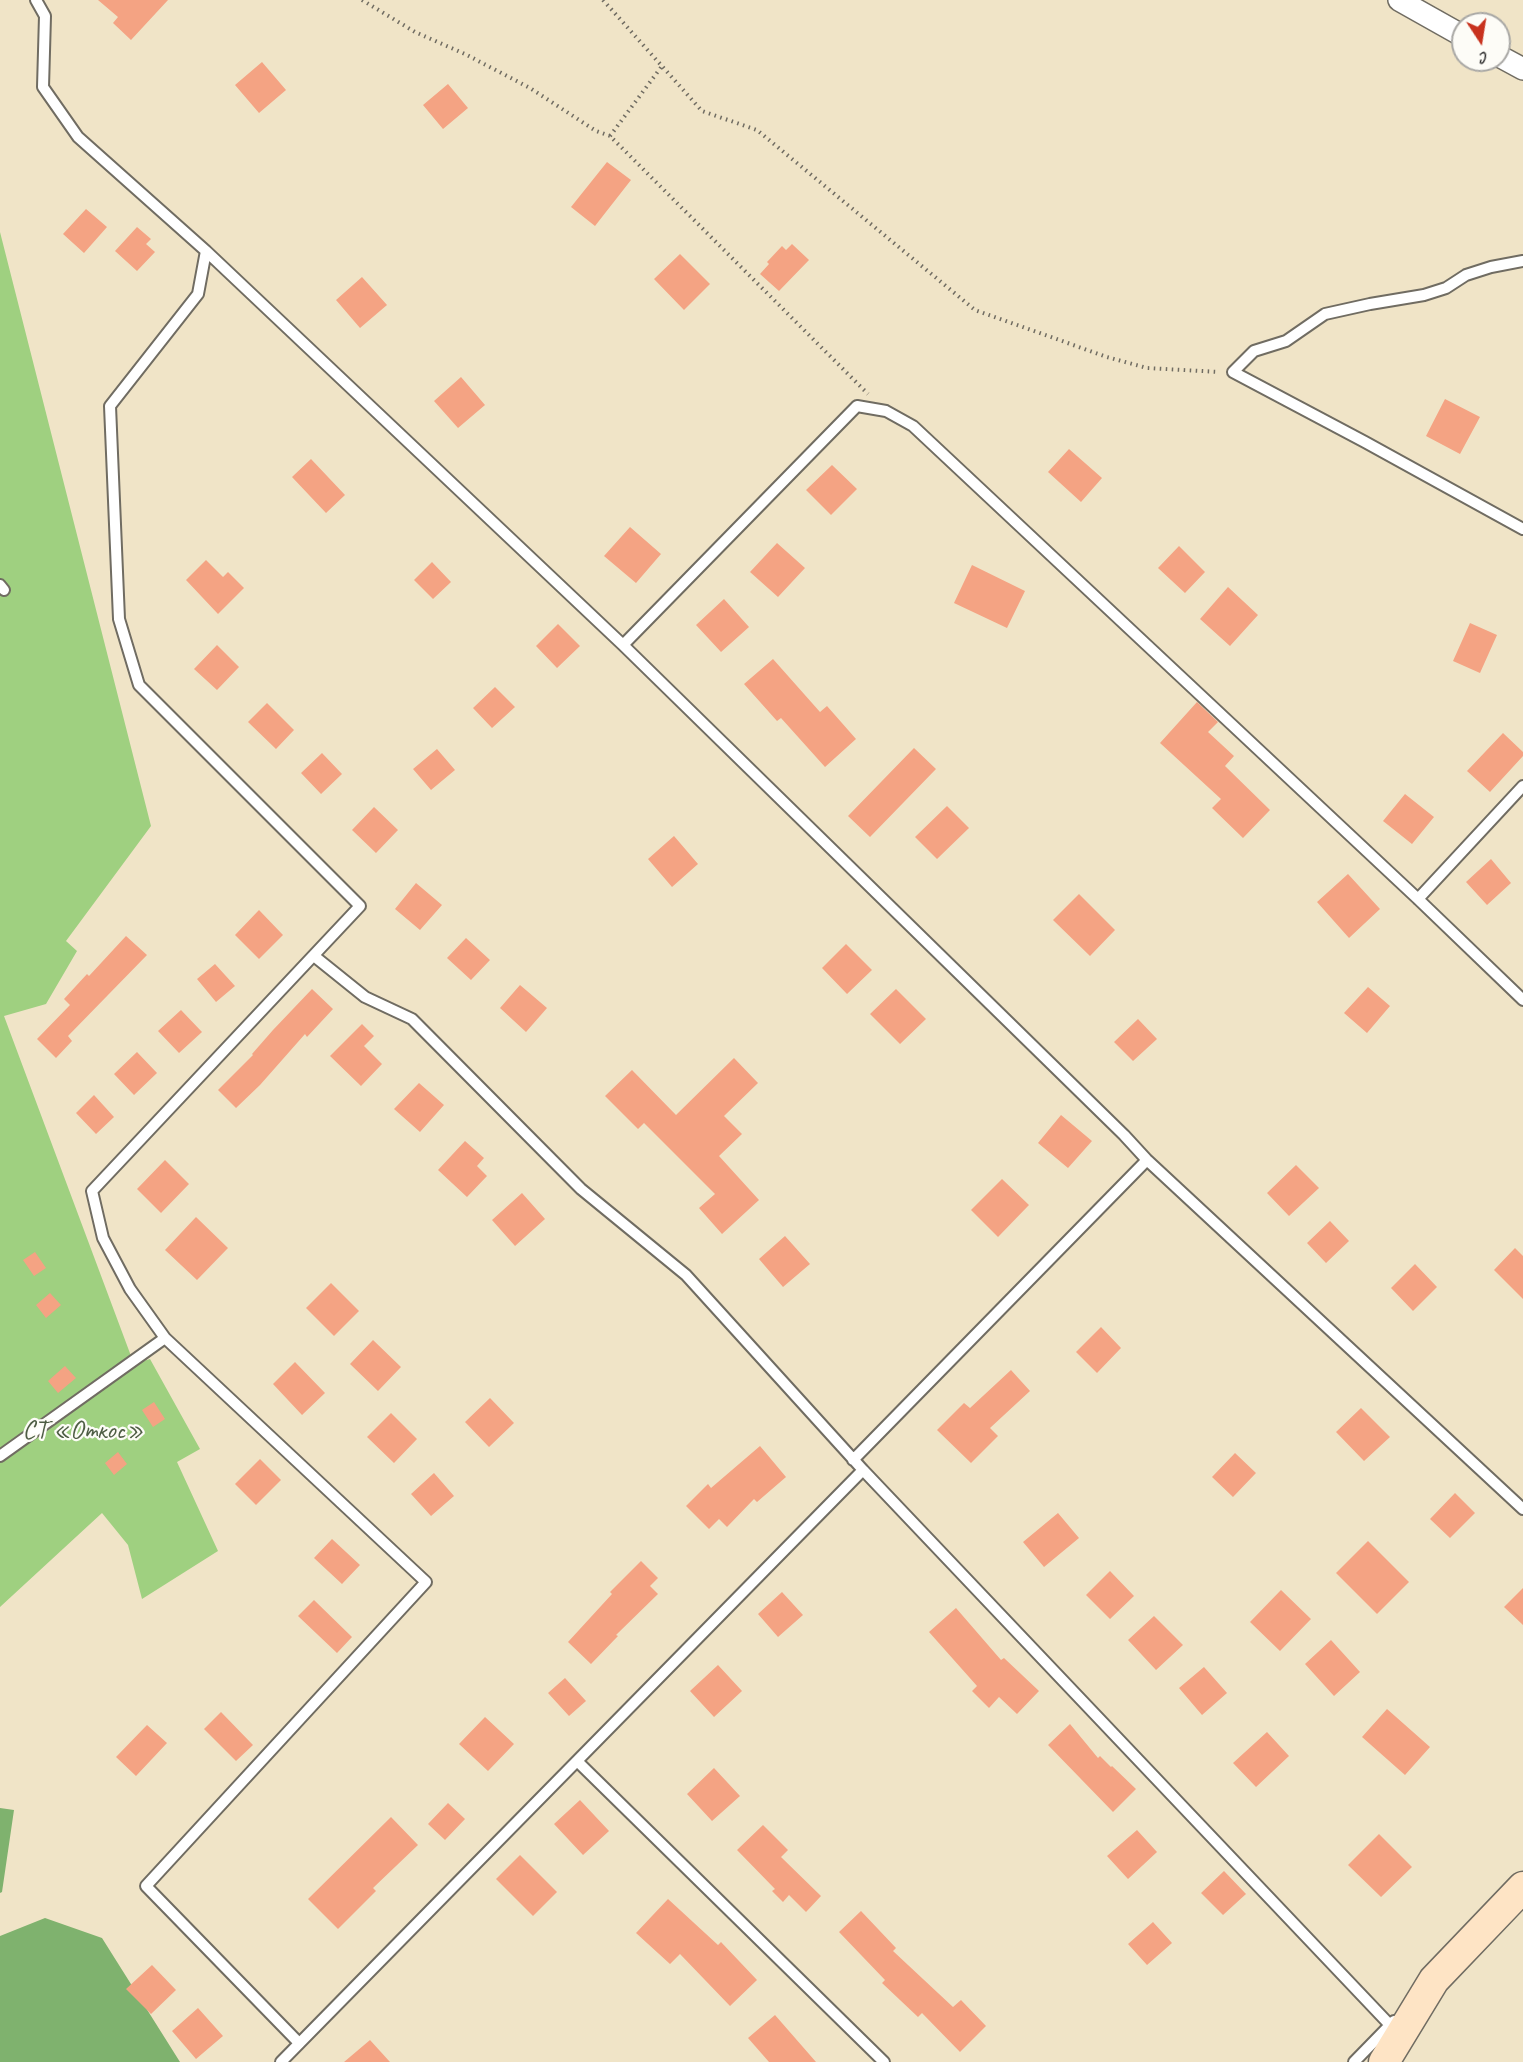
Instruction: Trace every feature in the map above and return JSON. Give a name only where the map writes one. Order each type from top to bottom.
[{"type":"street","points":[[1399,0],[1451,29]]},
{"type":"street","points":[[1384,2062],[1434,1980],[1523,1887]]},
{"type":"lane","points":[[36,0],[45,16],[43,87],[78,137],[206,251],[623,645],[1147,1160],[1523,1509]]},
{"type":"lane","points":[[206,251],[198,294],[110,406],[118,619],[139,685],[360,906],[92,1191],[103,1238],[130,1289],[165,1338],[426,1582],[146,1886],[299,2043]]},
{"type":"lane","points":[[1523,261],[1491,267],[1466,275],[1446,288],[1424,295],[1325,314],[1286,341],[1254,351],[1233,372],[1523,529]]},
{"type":"lane","points":[[623,645],[857,406],[886,411],[913,426],[1523,999]]},
{"type":"lane","points":[[1418,898],[1523,786]]},
{"type":"lane","points":[[314,956],[365,997],[412,1019],[581,1189],[686,1275],[853,1460],[1390,2025]]},
{"type":"lane","points":[[853,1460],[1147,1160]]},
{"type":"lane","points":[[0,1456],[165,1338]]},
{"type":"lane","points":[[281,2062],[863,1470]]},
{"type":"lane","points":[[577,1761],[884,2062]]},
{"type":"lane","points":[[1354,2062],[1434,1980]]},
{"type":"path","points":[[362,0],[415,32],[465,54],[530,88],[596,130],[610,136],[886,411]]},
{"type":"path","points":[[603,0],[702,111],[757,130],[975,310],[1107,357],[1147,368],[1233,372]]},
{"type":"path","points":[[610,136],[662,66]]},
{"type":"green space","name":"СТ «Откос»","points":[[0,232],[151,826],[66,941],[77,951],[46,1004],[4,1016],[134,1364],[150,1359],[200,1449],[177,1462],[218,1551],[142,1599],[128,1545],[102,1513],[0,1607]]},
{"type":"green space","points":[[0,1808],[14,1810],[2,1892],[0,1893]]},
{"type":"green space","points":[[45,1918],[102,1938],[180,2062],[0,2062],[0,1936]]},
{"type":"building","points":[[98,0],[168,0],[131,40],[113,23],[118,17]]},
{"type":"building","points":[[262,62],[286,90],[259,113],[235,85]]},
{"type":"building","points":[[448,84],[468,108],[443,129],[423,105]]},
{"type":"building","points":[[607,162],[631,180],[595,226],[571,207]]},
{"type":"building","points":[[86,209],[107,227],[84,253],[63,234]]},
{"type":"building","points":[[137,227],[151,239],[146,244],[155,252],[137,271],[115,251]]},
{"type":"building","points":[[792,244],[809,260],[779,291],[760,274],[769,264],[767,262],[782,246],[786,250]]},
{"type":"building","points":[[680,254],[710,284],[684,310],[654,279]]},
{"type":"building","points":[[362,277],[387,305],[360,328],[336,300]]},
{"type":"building","points":[[461,377],[485,405],[458,428],[434,401]]},
{"type":"building","points":[[1445,399],[1480,417],[1460,454],[1426,436]]},
{"type":"building","points":[[1069,449],[1102,478],[1081,502],[1048,472]]},
{"type":"building","points":[[311,459],[345,495],[326,513],[292,477]]},
{"type":"building","points":[[832,465],[857,489],[831,515],[806,490]]},
{"type":"building","points":[[630,527],[661,554],[636,583],[604,556]]},
{"type":"building","points":[[777,543],[805,568],[778,597],[750,572]]},
{"type":"building","points":[[1179,546],[1205,572],[1185,593],[1158,568]]},
{"type":"building","points":[[206,560],[223,577],[228,572],[244,588],[218,614],[186,580]]},
{"type":"building","points":[[432,562],[451,582],[433,599],[414,580]]},
{"type":"building","points":[[972,565],[1025,591],[1007,628],[954,603]]},
{"type":"building","points":[[1228,587],[1258,615],[1230,646],[1200,619]]},
{"type":"building","points":[[724,599],[749,627],[721,652],[696,625]]},
{"type":"building","points":[[1470,623],[1497,635],[1480,673],[1453,661]]},
{"type":"building","points":[[558,624],[580,646],[557,668],[536,646]]},
{"type":"building","points":[[217,645],[239,667],[217,690],[194,669]]},
{"type":"building","points":[[773,659],[820,712],[827,706],[856,739],[825,767],[781,718],[777,721],[744,684]]},
{"type":"building","points":[[495,687],[515,707],[492,728],[473,708]]},
{"type":"building","points":[[1197,702],[1218,722],[1208,732],[1234,756],[1225,766],[1270,810],[1243,838],[1212,808],[1221,799],[1160,743]]},
{"type":"building","points":[[267,703],[294,730],[276,749],[248,722]]},
{"type":"building","points":[[1503,733],[1523,752],[1523,756],[1490,792],[1467,771]]},
{"type":"building","points":[[914,748],[936,769],[870,837],[848,816]]},
{"type":"building","points":[[437,749],[455,770],[431,790],[413,769]]},
{"type":"building","points":[[322,753],[342,774],[321,794],[301,773]]},
{"type":"building","points":[[1405,794],[1434,817],[1412,844],[1383,821]]},
{"type":"building","points":[[947,806],[969,828],[937,859],[915,837]]},
{"type":"building","points":[[374,807],[398,830],[376,853],[352,830]]},
{"type":"building","points":[[674,836],[698,864],[672,887],[648,859]]},
{"type":"building","points":[[1491,859],[1511,883],[1487,905],[1466,882]]},
{"type":"building","points":[[1348,874],[1380,909],[1349,938],[1317,902]]},
{"type":"building","points":[[416,883],[442,905],[420,930],[395,909]]},
{"type":"building","points":[[1079,894],[1115,930],[1090,956],[1053,920]]},
{"type":"building","points":[[259,910],[283,935],[259,959],[235,935]]},
{"type":"building","points":[[126,936],[147,955],[68,1036],[72,1041],[56,1058],[37,1039],[70,1005],[64,999]]},
{"type":"building","points":[[466,938],[490,960],[471,980],[447,958]]},
{"type":"building","points":[[846,944],[872,970],[847,994],[822,968]]},
{"type":"building","points":[[215,964],[235,986],[216,1002],[197,979]]},
{"type":"building","points":[[520,985],[547,1008],[526,1032],[500,1008]]},
{"type":"building","points":[[1368,987],[1390,1006],[1367,1033],[1344,1013]]},
{"type":"building","points":[[312,989],[333,1009],[307,1037],[305,1034],[260,1085],[236,1108],[218,1090]]},
{"type":"building","points":[[896,989],[926,1019],[900,1044],[870,1014]]},
{"type":"building","points":[[181,1010],[202,1032],[179,1053],[158,1031]]},
{"type":"building","points":[[1138,1019],[1157,1039],[1133,1061],[1114,1042]]},
{"type":"building","points":[[362,1024],[374,1036],[364,1046],[382,1064],[361,1086],[330,1056]]},
{"type":"building","points":[[137,1052],[157,1073],[134,1095],[114,1074]]},
{"type":"building","points":[[734,1058],[758,1083],[724,1116],[742,1134],[719,1156],[759,1200],[722,1234],[699,1208],[715,1194],[644,1123],[638,1129],[605,1096],[632,1070],[676,1115]]},
{"type":"building","points":[[419,1083],[444,1105],[420,1132],[394,1109]]},
{"type":"building","points":[[94,1095],[114,1117],[96,1134],[76,1113]]},
{"type":"building","points":[[1061,1115],[1092,1141],[1068,1168],[1038,1143]]},
{"type":"building","points":[[465,1141],[484,1158],[477,1166],[487,1176],[467,1197],[438,1170]]},
{"type":"building","points":[[165,1160],[189,1184],[161,1213],[137,1189]]},
{"type":"building","points":[[1296,1165],[1319,1188],[1289,1216],[1267,1193]]},
{"type":"building","points":[[1002,1179],[1029,1205],[998,1237],[971,1210]]},
{"type":"building","points":[[522,1193],[545,1219],[515,1246],[492,1220]]},
{"type":"building","points":[[196,1217],[228,1248],[197,1280],[165,1250]]},
{"type":"building","points":[[1330,1221],[1349,1241],[1326,1263],[1307,1243]]},
{"type":"building","points":[[785,1236],[810,1264],[783,1287],[759,1259]]},
{"type":"building","points":[[1515,1248],[1523,1256],[1523,1299],[1494,1270]]},
{"type":"building","points":[[35,1252],[46,1268],[34,1276],[23,1260]]},
{"type":"building","points":[[1415,1264],[1437,1287],[1413,1311],[1391,1288]]},
{"type":"building","points":[[331,1283],[359,1311],[334,1336],[306,1308]]},
{"type":"building","points":[[50,1293],[61,1305],[46,1318],[36,1305]]},
{"type":"building","points":[[1101,1327],[1121,1348],[1097,1373],[1076,1352]]},
{"type":"building","points":[[373,1340],[401,1367],[378,1391],[350,1364]]},
{"type":"building","points":[[295,1362],[325,1393],[302,1415],[273,1384]]},
{"type":"building","points":[[65,1366],[76,1378],[58,1393],[48,1381]]},
{"type":"building","points":[[1011,1370],[1030,1391],[990,1428],[998,1436],[971,1463],[937,1430],[964,1403],[970,1408]]},
{"type":"building","points":[[490,1398],[514,1423],[489,1447],[465,1422]]},
{"type":"building","points":[[154,1402],[165,1419],[153,1427],[142,1410]]},
{"type":"building","points":[[1361,1408],[1390,1437],[1364,1461],[1336,1432]]},
{"type":"building","points":[[391,1413],[417,1439],[394,1463],[367,1437]]},
{"type":"building","points":[[760,1446],[786,1477],[757,1502],[754,1499],[727,1527],[719,1519],[709,1529],[686,1506],[708,1484],[711,1488]]},
{"type":"building","points":[[118,1452],[127,1464],[114,1475],[105,1463]]},
{"type":"building","points":[[1235,1453],[1256,1473],[1233,1497],[1212,1477]]},
{"type":"building","points":[[260,1459],[281,1480],[256,1505],[235,1484]]},
{"type":"building","points":[[434,1473],[454,1496],[431,1516],[411,1494]]},
{"type":"building","points":[[1455,1493],[1475,1513],[1450,1538],[1430,1519]]},
{"type":"building","points":[[1058,1513],[1079,1538],[1044,1567],[1023,1542]]},
{"type":"building","points":[[332,1539],[360,1565],[342,1584],[314,1558]]},
{"type":"building","points":[[1368,1541],[1409,1582],[1377,1614],[1336,1573]]},
{"type":"building","points":[[641,1561],[658,1578],[650,1586],[658,1594],[616,1635],[618,1636],[591,1664],[568,1642],[612,1594],[610,1592]]},
{"type":"building","points":[[1110,1571],[1134,1596],[1110,1619],[1086,1595]]},
{"type":"building","points":[[1523,1588],[1523,1625],[1504,1607]]},
{"type":"building","points":[[1281,1590],[1311,1619],[1280,1651],[1250,1622]]},
{"type":"building","points":[[782,1592],[803,1615],[778,1637],[758,1614]]},
{"type":"building","points":[[314,1600],[352,1637],[337,1653],[298,1616]]},
{"type":"building","points":[[956,1608],[1001,1660],[1004,1658],[1039,1691],[1017,1714],[999,1697],[989,1708],[972,1691],[977,1686],[929,1632]]},
{"type":"building","points":[[1154,1616],[1183,1645],[1156,1670],[1128,1640]]},
{"type":"building","points":[[1331,1640],[1360,1672],[1334,1696],[1305,1664]]},
{"type":"building","points":[[718,1665],[742,1691],[714,1717],[690,1691]]},
{"type":"building","points":[[1204,1667],[1227,1693],[1202,1715],[1179,1688]]},
{"type":"building","points":[[565,1678],[586,1701],[569,1716],[548,1693]]},
{"type":"building","points":[[1387,1709],[1430,1747],[1405,1775],[1362,1737]]},
{"type":"building","points":[[221,1712],[253,1745],[236,1761],[204,1729]]},
{"type":"building","points":[[485,1717],[514,1744],[488,1771],[459,1744]]},
{"type":"building","points":[[1070,1724],[1098,1758],[1100,1756],[1136,1789],[1113,1812],[1048,1745]]},
{"type":"building","points":[[147,1725],[167,1743],[136,1776],[116,1757]]},
{"type":"building","points":[[1267,1732],[1289,1756],[1256,1787],[1233,1763]]},
{"type":"building","points":[[714,1768],[740,1796],[712,1821],[687,1794]]},
{"type":"building","points":[[580,1800],[609,1831],[583,1855],[554,1824]]},
{"type":"building","points":[[448,1803],[465,1819],[445,1840],[428,1824]]},
{"type":"building","points":[[391,1817],[418,1845],[373,1888],[376,1891],[338,1929],[308,1899]]},
{"type":"building","points":[[763,1825],[788,1850],[781,1857],[821,1896],[806,1912],[789,1895],[783,1902],[772,1891],[775,1889],[737,1850]]},
{"type":"building","points":[[1137,1830],[1157,1852],[1128,1879],[1107,1856]]},
{"type":"building","points":[[1379,1834],[1412,1867],[1381,1897],[1348,1865]]},
{"type":"building","points":[[520,1855],[557,1892],[533,1916],[496,1879]]},
{"type":"building","points":[[1224,1871],[1246,1894],[1223,1915],[1201,1893]]},
{"type":"building","points":[[668,1899],[718,1945],[721,1942],[757,1980],[730,2006],[680,1954],[670,1964],[636,1933]]},
{"type":"building","points":[[861,1911],[896,1948],[893,1951],[953,2007],[961,2000],[986,2026],[960,2052],[922,2013],[918,2017],[882,1983],[885,1980],[839,1932]]},
{"type":"building","points":[[1153,1922],[1172,1943],[1147,1965],[1128,1944]]},
{"type":"building","points":[[152,1965],[176,1990],[151,2014],[126,1989]]},
{"type":"building","points":[[198,2008],[223,2036],[196,2059],[172,2031]]},
{"type":"building","points":[[775,2015],[816,2062],[769,2062],[748,2038]]},
{"type":"building","points":[[370,2040],[390,2062],[344,2062]]}]
